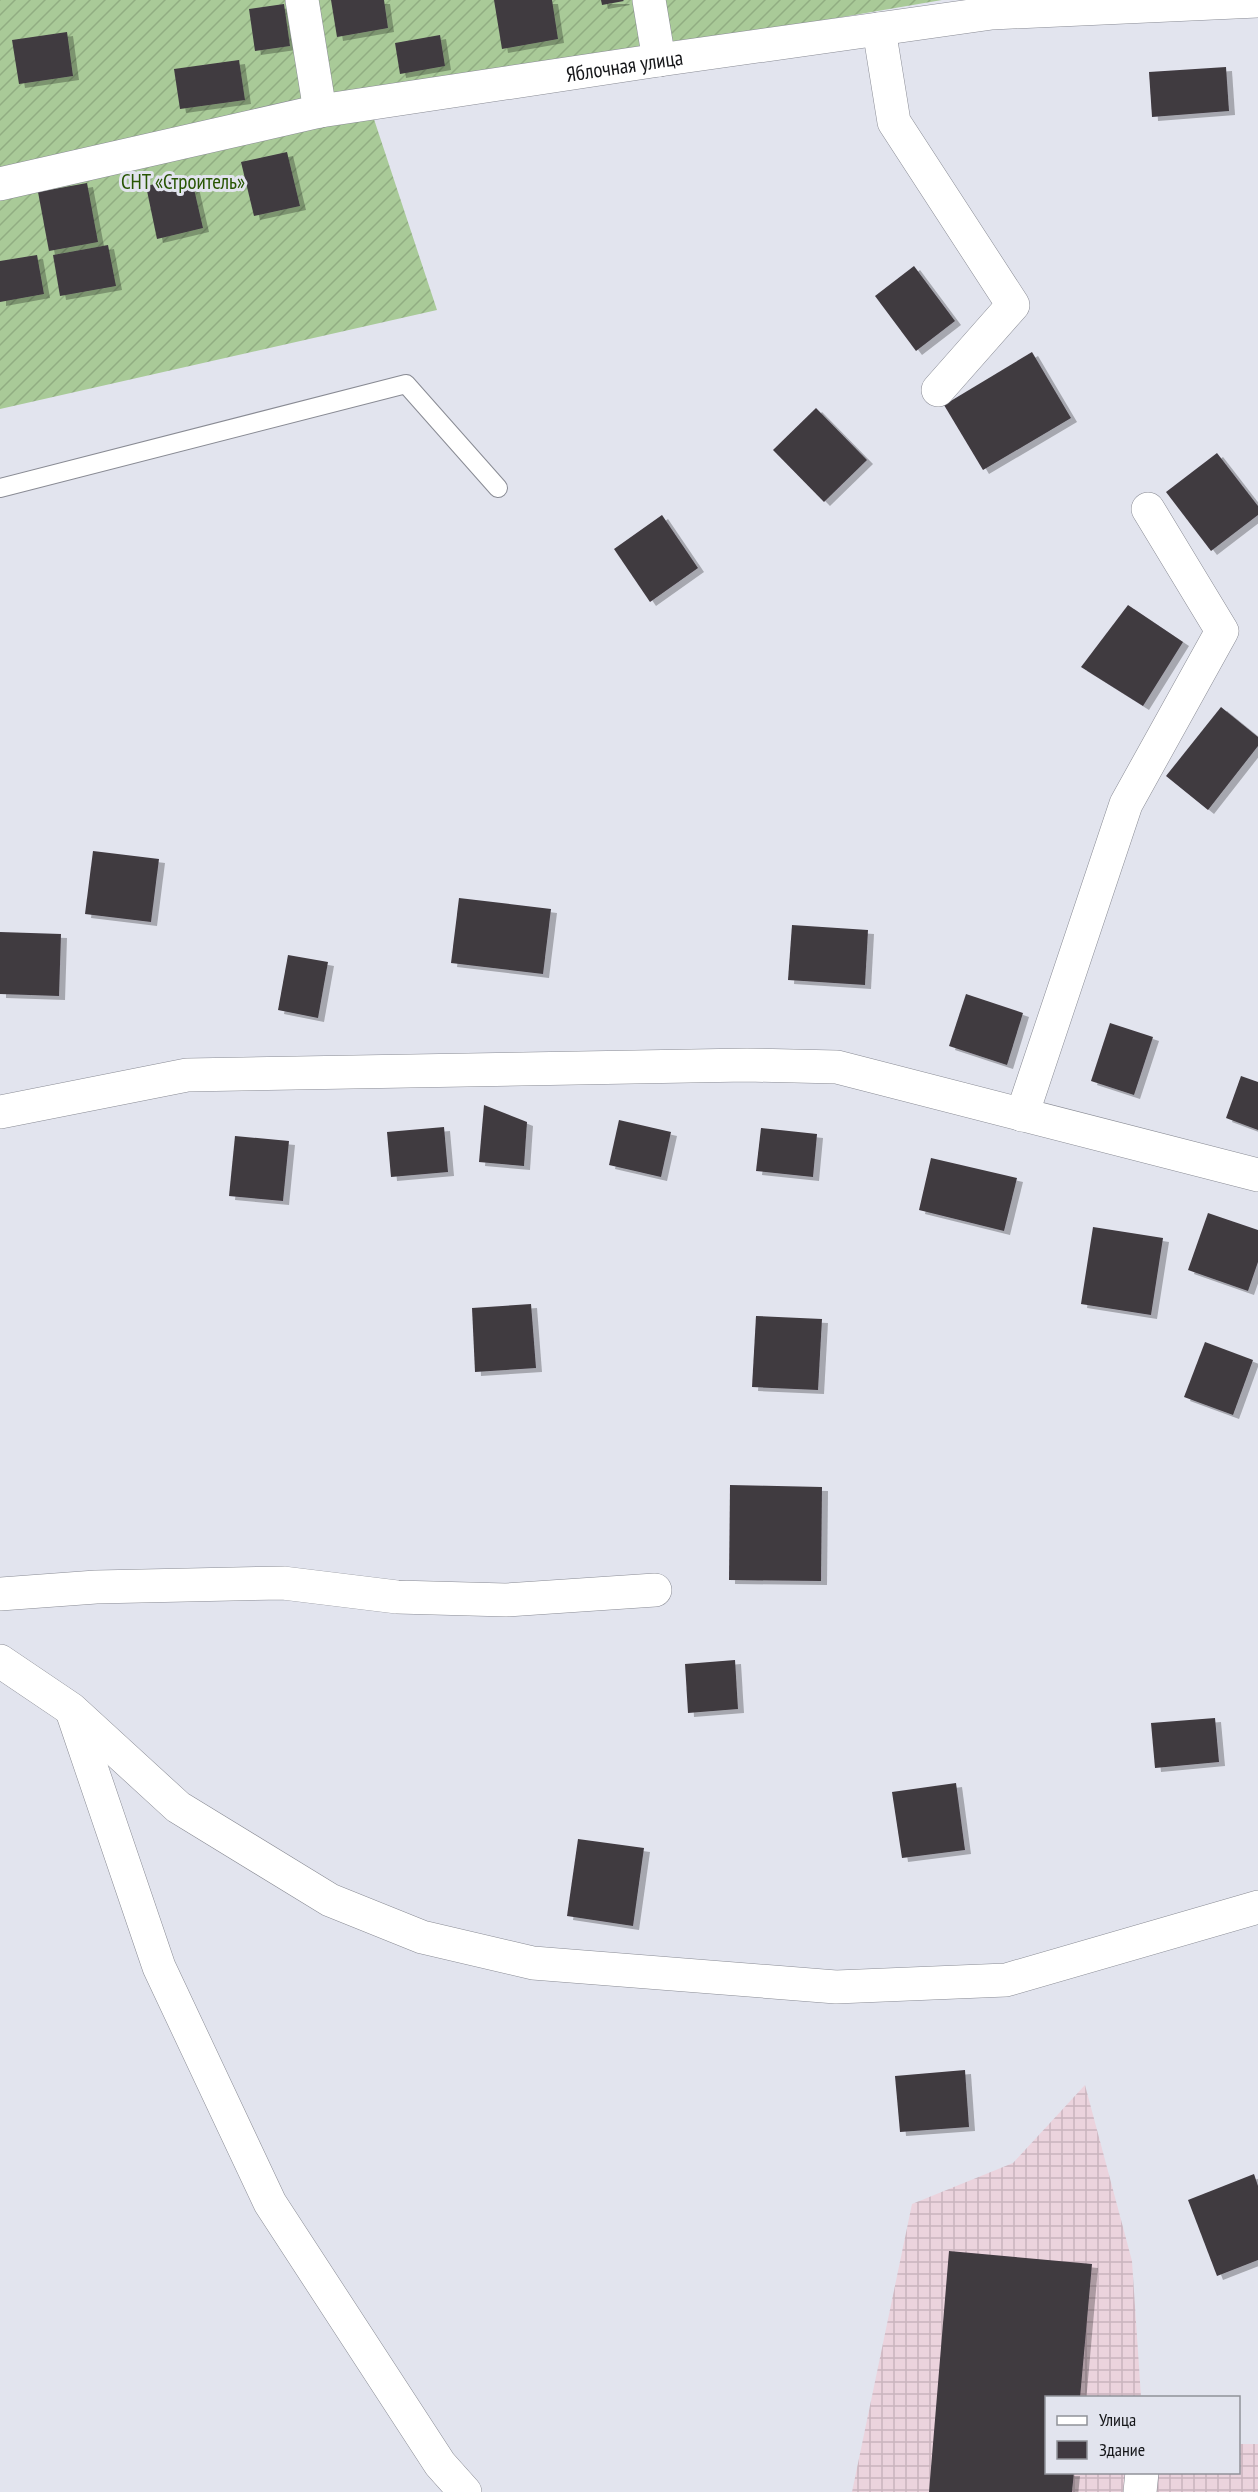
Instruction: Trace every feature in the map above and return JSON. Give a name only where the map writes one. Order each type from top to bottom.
[{"type":"street","points":[[302,0],[320,111]]},
{"type":"street","points":[[649,0],[659,60]]},
{"type":"street","name":"Яблочная улица","points":[[1,179],[320,111],[879,29],[991,7],[1258,1]]},
{"type":"street","points":[[879,29],[894,122],[1013,305],[938,390]]},
{"type":"street","points":[[1022,1115],[1126,804],[1222,631],[1148,509]]},
{"type":"street","points":[[0,1112],[187,1075],[747,1065],[837,1067],[1258,1175]]},
{"type":"street","points":[[0,1594],[96,1587],[283,1583],[397,1597],[506,1600],[655,1590]]},
{"type":"street","points":[[0,1661],[71,1709],[178,1807],[330,1900],[422,1937],[533,1963],[837,1988],[1006,1980],[1258,1907]]},
{"type":"street","points":[[71,1709],[159,1967],[270,2203],[440,2464],[465,2492]]},
{"type":"street","points":[[1140,2492],[1142,2474]]},
{"type":"lane","points":[[0,488],[406,384],[498,488]]},
{"type":"shaded area","points":[[1085,2085],[1132,2261],[1141,2396],[1045,2396],[1045,2474],[1240,2474],[1240,2444],[1258,2444],[1258,2492],[852,2492],[912,2204],[1013,2163]]},
{"type":"green space","name":"СНТ «Строитель»","points":[[0,0],[942,0],[367,98],[437,310],[0,409]]},
{"type":"building","points":[[331,0],[384,0],[388,28],[337,37]]},
{"type":"building","points":[[494,0],[552,0],[558,39],[502,49]]},
{"type":"building","points":[[601,0],[623,0],[624,1],[602,5]]},
{"type":"building","points":[[284,4],[290,46],[255,51],[249,9]]},
{"type":"building","points":[[67,32],[73,76],[19,84],[12,40]]},
{"type":"building","points":[[440,35],[445,66],[400,74],[395,43]]},
{"type":"building","points":[[239,60],[245,100],[180,109],[174,69]]},
{"type":"building","points":[[1226,67],[1229,111],[1152,117],[1149,72]]},
{"type":"building","points":[[287,152],[300,206],[254,216],[241,162]]},
{"type":"building","points":[[191,176],[203,228],[157,239],[146,186]]},
{"type":"building","points":[[87,183],[98,242],[49,251],[38,192]]},
{"type":"building","points":[[108,245],[116,286],[60,296],[53,255]]},
{"type":"building","points":[[37,255],[44,294],[0,302],[0,261]]},
{"type":"building","points":[[914,266],[955,321],[916,351],[875,296]]},
{"type":"building","points":[[1032,352],[1071,418],[983,470],[944,405]]},
{"type":"building","points":[[816,408],[867,460],[824,502],[773,450]]},
{"type":"building","points":[[1217,453],[1258,506],[1258,515],[1211,551],[1166,492]]},
{"type":"building","points":[[662,515],[698,568],[650,602],[614,549]]},
{"type":"building","points":[[1128,605],[1183,642],[1143,706],[1081,667]]},
{"type":"building","points":[[1221,707],[1258,737],[1258,746],[1208,810],[1166,776]]},
{"type":"building","points":[[93,851],[159,859],[151,922],[85,914]]},
{"type":"building","points":[[459,898],[551,909],[543,974],[451,963]]},
{"type":"building","points":[[792,925],[868,930],[865,985],[788,980]]},
{"type":"building","points":[[0,932],[61,934],[59,996],[0,994]]},
{"type":"building","points":[[288,955],[328,962],[318,1018],[278,1010]]},
{"type":"building","points":[[966,994],[1023,1013],[1007,1065],[949,1046]]},
{"type":"building","points":[[1110,1023],[1153,1037],[1134,1095],[1091,1081]]},
{"type":"building","points":[[1241,1076],[1258,1082],[1258,1130],[1226,1118]]},
{"type":"building","points":[[484,1105],[527,1122],[524,1166],[479,1162]]},
{"type":"building","points":[[619,1120],[671,1132],[661,1177],[609,1165]]},
{"type":"building","points":[[444,1127],[448,1172],[391,1177],[387,1132]]},
{"type":"building","points":[[761,1128],[817,1134],[813,1177],[756,1171]]},
{"type":"building","points":[[235,1136],[289,1141],[283,1201],[229,1196]]},
{"type":"building","points":[[931,1158],[1017,1178],[1004,1231],[919,1210]]},
{"type":"building","points":[[1208,1213],[1258,1230],[1258,1262],[1248,1291],[1188,1270]]},
{"type":"building","points":[[1093,1227],[1163,1238],[1151,1315],[1081,1304]]},
{"type":"building","points":[[531,1304],[536,1368],[475,1372],[472,1308]]},
{"type":"building","points":[[756,1316],[822,1319],[818,1390],[752,1387]]},
{"type":"building","points":[[1205,1342],[1253,1360],[1233,1415],[1184,1397]]},
{"type":"building","points":[[730,1485],[822,1487],[821,1581],[729,1580]]},
{"type":"building","points":[[735,1660],[738,1709],[688,1713],[685,1664]]},
{"type":"building","points":[[1215,1718],[1219,1762],[1155,1768],[1151,1723]]},
{"type":"building","points":[[956,1783],[965,1850],[902,1858],[892,1792]]},
{"type":"building","points":[[578,1839],[644,1848],[633,1926],[567,1916]]},
{"type":"building","points":[[965,2070],[969,2127],[900,2132],[895,2076]]},
{"type":"building","points":[[1254,2174],[1258,2186],[1258,2260],[1217,2276],[1188,2200]]},
{"type":"building","points":[[949,2251],[1092,2264],[1080,2396],[1045,2396],[1045,2474],[1074,2474],[1072,2492],[929,2492]]}]
